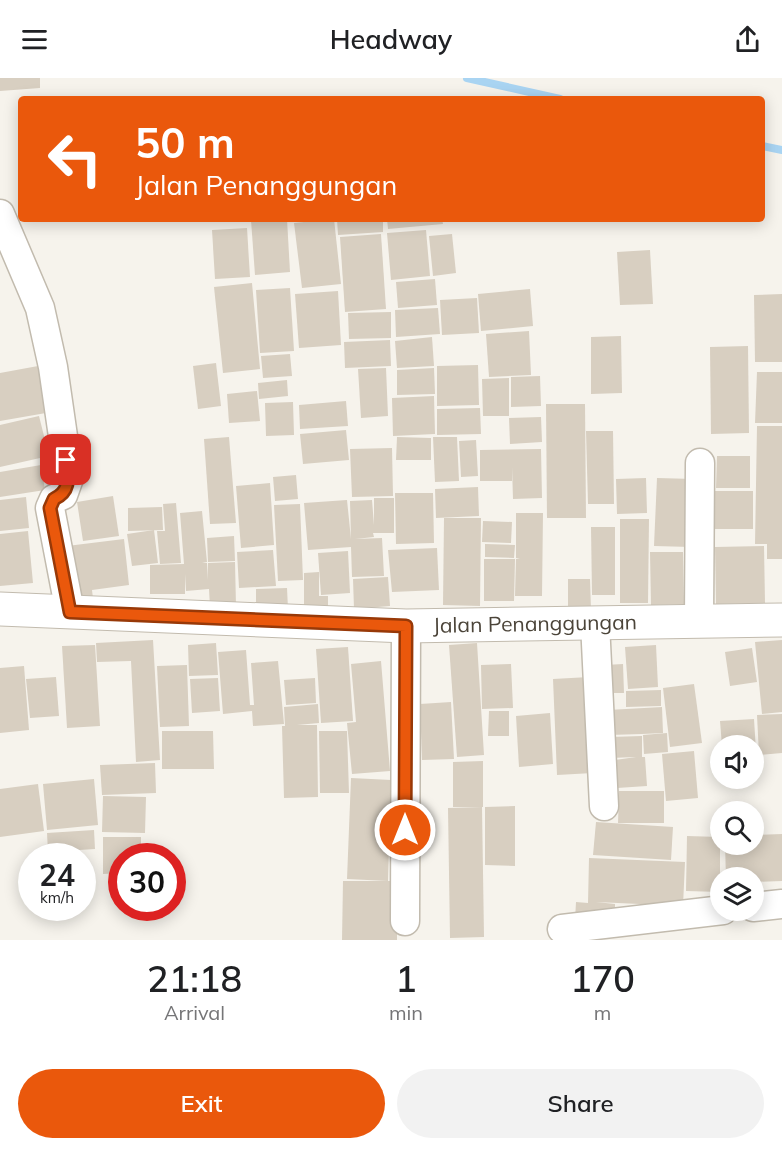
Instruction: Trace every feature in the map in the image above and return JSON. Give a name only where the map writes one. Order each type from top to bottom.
[{"type":"street","points":[[0,214],[40,308],[53,367],[69,478],[63,495],[54,499],[50,508],[70,612]]},
{"type":"street","points":[[699,621],[700,463]]},
{"type":"street","name":"Jalan Penanggungan","points":[[0,609],[406,626],[782,620]]},
{"type":"street","points":[[595,623],[604,806]]},
{"type":"street","points":[[405,921],[406,626]]},
{"type":"street","points":[[764,906],[782,904]]},
{"type":"street","points":[[562,929],[688,927],[710,916]]},
{"type":"building","points":[[0,78],[40,78],[40,88],[0,91]]},
{"type":"building","points":[[251,222],[287,222],[290,272],[255,275]]},
{"type":"building","points":[[334,222],[341,284],[302,288],[294,223]]},
{"type":"building","points":[[337,222],[383,222],[383,232],[338,235]]},
{"type":"building","points":[[387,222],[443,222],[443,224],[388,229]]},
{"type":"building","points":[[247,228],[250,277],[215,279],[212,230]]},
{"type":"building","points":[[426,230],[430,276],[391,280],[387,233]]},
{"type":"building","points":[[381,234],[386,309],[345,312],[340,237]]},
{"type":"building","points":[[452,234],[456,273],[433,276],[429,236]]},
{"type":"building","points":[[650,250],[653,304],[620,305],[617,252]]},
{"type":"building","points":[[435,279],[437,305],[398,308],[396,282]]},
{"type":"building","points":[[252,283],[260,369],[223,373],[214,287]]},
{"type":"building","points":[[290,288],[294,351],[260,353],[256,290]]},
{"type":"building","points":[[530,289],[533,326],[481,331],[478,294]]},
{"type":"building","points":[[338,291],[341,345],[299,348],[295,294]]},
{"type":"building","points":[[782,294],[782,362],[755,362],[754,295]]},
{"type":"building","points":[[477,298],[479,333],[442,335],[440,300]]},
{"type":"building","points":[[438,308],[440,334],[396,337],[395,310]]},
{"type":"building","points":[[391,312],[391,338],[349,339],[348,313]]},
{"type":"building","points":[[529,331],[531,375],[489,377],[486,334]]},
{"type":"building","points":[[621,336],[622,393],[591,394],[591,337]]},
{"type":"building","points":[[432,337],[434,366],[397,368],[395,341]]},
{"type":"building","points":[[390,340],[391,366],[345,368],[344,342]]},
{"type":"building","points":[[748,346],[749,433],[711,434],[710,347]]},
{"type":"building","points":[[290,354],[292,376],[263,378],[261,356]]},
{"type":"building","points":[[216,363],[221,406],[198,409],[193,366]]},
{"type":"building","points":[[478,365],[479,405],[437,406],[437,366]]},
{"type":"building","points":[[38,366],[46,413],[0,421],[0,373]]},
{"type":"building","points":[[386,368],[388,416],[361,418],[358,369]]},
{"type":"building","points":[[434,368],[435,394],[397,395],[397,370]]},
{"type":"building","points":[[757,372],[782,372],[782,423],[755,423]]},
{"type":"building","points":[[540,376],[541,406],[511,407],[511,377]]},
{"type":"building","points":[[509,378],[509,416],[483,416],[482,379]]},
{"type":"building","points":[[287,380],[288,396],[259,399],[258,383]]},
{"type":"building","points":[[257,391],[260,421],[229,423],[227,394]]},
{"type":"building","points":[[434,396],[435,434],[393,436],[392,398]]},
{"type":"building","points":[[346,401],[348,426],[300,429],[299,405]]},
{"type":"building","points":[[293,402],[294,435],[266,436],[265,403]]},
{"type":"building","points":[[546,404],[585,404],[586,518],[547,518]]},
{"type":"building","points":[[480,408],[481,434],[437,435],[437,409]]},
{"type":"building","points":[[39,416],[49,456],[0,467],[0,425]]},
{"type":"building","points":[[541,417],[542,442],[510,444],[509,418]]},
{"type":"building","points":[[757,426],[782,426],[782,559],[767,559],[767,544],[755,544]]},
{"type":"building","points":[[346,430],[349,460],[303,464],[300,434]]},
{"type":"building","points":[[586,431],[613,431],[614,504],[588,504]]},
{"type":"building","points":[[229,437],[236,523],[210,524],[204,439]]},
{"type":"building","points":[[397,437],[431,438],[431,460],[396,460]]},
{"type":"building","points":[[433,437],[457,437],[459,481],[435,482]]},
{"type":"building","points":[[476,440],[478,476],[461,477],[459,441]]},
{"type":"building","points":[[392,448],[393,496],[352,497],[350,449]]},
{"type":"building","points":[[541,449],[542,498],[513,499],[512,467],[512,481],[480,481],[480,450]]},
{"type":"building","points":[[717,456],[750,456],[750,488],[716,488]]},
{"type":"building","points":[[41,465],[45,490],[0,497],[0,472]]},
{"type":"building","points":[[296,475],[298,499],[275,501],[273,477]]},
{"type":"building","points":[[646,478],[647,513],[617,514],[616,479]]},
{"type":"building","points":[[657,478],[694,479],[691,547],[654,546]]},
{"type":"building","points":[[270,483],[274,545],[241,548],[236,486]]},
{"type":"building","points":[[478,487],[479,516],[436,518],[435,489]]},
{"type":"building","points":[[711,491],[753,491],[753,529],[711,529]]},
{"type":"building","points":[[395,493],[433,493],[434,543],[396,544]]},
{"type":"building","points":[[113,496],[119,536],[83,541],[77,502]]},
{"type":"building","points":[[26,497],[29,528],[0,531],[0,500]]},
{"type":"building","points":[[374,498],[394,498],[394,533],[373,533],[374,537],[355,539],[382,538],[384,576],[352,577],[351,547],[308,550],[304,503],[347,500],[351,539],[350,501],[372,500],[374,525]]},
{"type":"building","points":[[176,503],[181,563],[160,564],[157,531],[165,531],[163,504]]},
{"type":"building","points":[[300,504],[303,580],[278,581],[274,505]]},
{"type":"building","points":[[162,507],[163,530],[128,531],[128,508]]},
{"type":"building","points":[[202,511],[207,562],[202,563],[207,563],[208,580],[208,563],[235,562],[236,606],[210,607],[209,589],[186,591],[185,574],[185,594],[150,594],[150,565],[184,564],[180,513]]},
{"type":"building","points":[[516,513],[543,513],[542,596],[515,596],[516,559],[520,559],[516,558]]},
{"type":"building","points":[[444,518],[481,518],[480,606],[443,605]]},
{"type":"building","points":[[620,519],[649,519],[648,603],[620,603]]},
{"type":"building","points":[[483,521],[512,522],[511,543],[482,542]]},
{"type":"building","points":[[591,527],[615,527],[615,595],[592,595]]},
{"type":"building","points":[[154,530],[158,563],[132,566],[127,534]]},
{"type":"building","points":[[28,531],[33,583],[0,586],[0,534]]},
{"type":"building","points":[[234,536],[235,561],[208,562],[207,538]]},
{"type":"building","points":[[124,539],[129,585],[92,590],[94,607],[74,609],[67,546]]},
{"type":"building","points":[[485,544],[515,545],[514,558],[485,557]]},
{"type":"building","points":[[764,546],[765,603],[716,604],[715,547]]},
{"type":"building","points":[[437,548],[439,590],[392,592],[388,550]]},
{"type":"building","points":[[273,550],[276,586],[239,588],[237,552]]},
{"type":"building","points":[[348,551],[350,593],[321,595],[318,553]]},
{"type":"building","points":[[650,552],[683,552],[684,604],[651,605]]},
{"type":"building","points":[[484,559],[515,559],[514,601],[484,601]]},
{"type":"building","points":[[319,572],[319,596],[328,596],[328,611],[304,611],[304,573]]},
{"type":"building","points":[[388,577],[390,606],[354,609],[353,579]]},
{"type":"building","points":[[568,579],[590,579],[591,611],[568,611]]},
{"type":"building","points":[[287,588],[288,609],[256,610],[256,589]]},
{"type":"building","points":[[153,640],[160,760],[136,762],[131,661],[97,662],[96,643]]},
{"type":"building","points":[[782,640],[782,712],[762,714],[755,642]]},
{"type":"building","points":[[216,643],[218,675],[189,676],[188,645]]},
{"type":"building","points":[[477,643],[484,755],[457,757],[449,645]]},
{"type":"building","points":[[95,645],[100,726],[67,728],[62,646]]},
{"type":"building","points":[[656,645],[658,687],[628,689],[625,647]]},
{"type":"building","points":[[348,647],[353,721],[321,723],[316,649]]},
{"type":"building","points":[[752,648],[757,682],[730,686],[725,652]]},
{"type":"building","points":[[246,650],[250,705],[254,705],[251,663],[278,661],[284,724],[253,726],[252,711],[223,714],[218,652]]},
{"type":"building","points":[[381,661],[390,771],[352,774],[347,723],[356,722],[351,664]]},
{"type":"building","points":[[511,664],[513,708],[482,709],[481,665]]},
{"type":"building","points":[[623,664],[624,693],[607,693],[605,665]]},
{"type":"building","points":[[187,665],[189,726],[160,727],[157,666]]},
{"type":"building","points":[[24,666],[29,730],[0,733],[0,668]]},
{"type":"building","points":[[56,677],[59,716],[30,718],[26,679]]},
{"type":"building","points":[[589,677],[593,773],[557,775],[553,679]]},
{"type":"building","points":[[218,678],[220,711],[192,713],[190,679]]},
{"type":"building","points":[[315,678],[316,703],[286,705],[284,680]]},
{"type":"building","points":[[694,684],[702,743],[670,747],[663,688]]},
{"type":"building","points":[[661,690],[661,706],[626,707],[626,691]]},
{"type":"building","points":[[451,702],[454,759],[422,760],[420,704]]},
{"type":"building","points":[[318,704],[319,723],[297,725],[317,725],[318,797],[284,798],[282,726],[285,726],[284,707]]},
{"type":"building","points":[[662,707],[663,733],[609,735],[608,710]]},
{"type":"building","points":[[489,711],[509,711],[509,736],[488,736]]},
{"type":"building","points":[[550,713],[553,764],[519,767],[516,716]]},
{"type":"building","points":[[782,714],[782,753],[764,755],[764,735],[758,735],[757,715]]},
{"type":"building","points":[[754,719],[755,735],[721,735],[720,721]]},
{"type":"building","points":[[162,731],[213,731],[214,769],[162,769]]},
{"type":"building","points":[[319,731],[347,731],[349,793],[320,793]]},
{"type":"building","points":[[667,733],[668,752],[644,754],[643,735]]},
{"type":"building","points":[[642,736],[642,757],[645,757],[647,786],[617,788],[615,760],[636,757],[610,758],[610,737]]},
{"type":"building","points":[[694,751],[698,798],[666,801],[662,754]]},
{"type":"building","points":[[483,761],[483,807],[453,807],[453,762]]},
{"type":"building","points":[[155,763],[156,793],[102,795],[100,765]]},
{"type":"building","points":[[351,778],[391,780],[388,881],[347,879]]},
{"type":"building","points":[[94,779],[98,825],[47,830],[43,784]]},
{"type":"building","points":[[38,784],[44,831],[0,837],[0,789]]},
{"type":"building","points":[[619,791],[664,791],[664,823],[618,823]]},
{"type":"building","points":[[103,796],[146,797],[145,833],[102,832]]},
{"type":"building","points":[[515,806],[515,866],[485,865],[485,807]]},
{"type":"building","points":[[482,807],[484,937],[450,938],[448,808]]},
{"type":"building","points":[[596,822],[673,827],[671,860],[593,855]]},
{"type":"building","points":[[94,830],[95,843],[48,843],[47,833]]},
{"type":"building","points":[[782,834],[782,881],[764,882],[764,867],[726,867],[725,855],[764,855],[764,835]]},
{"type":"building","points":[[687,836],[710,837],[710,855],[720,855],[720,867],[710,867],[710,892],[686,891]]},
{"type":"building","points":[[103,837],[141,837],[141,843],[108,843],[108,874],[103,874]]},
{"type":"building","points":[[589,858],[685,862],[683,906],[596,902],[615,904],[615,922],[575,920],[576,902],[588,903]]},
{"type":"building","points":[[343,881],[397,881],[397,940],[342,940]]},
{"type":"waterway","points":[[467,78],[547,96]]},
{"type":"waterway","points":[[765,147],[782,150]]},
{"type":"route","points":[[66,460],[68,488],[63,495],[54,499],[50,508],[70,612],[406,626],[405,830]]}]
